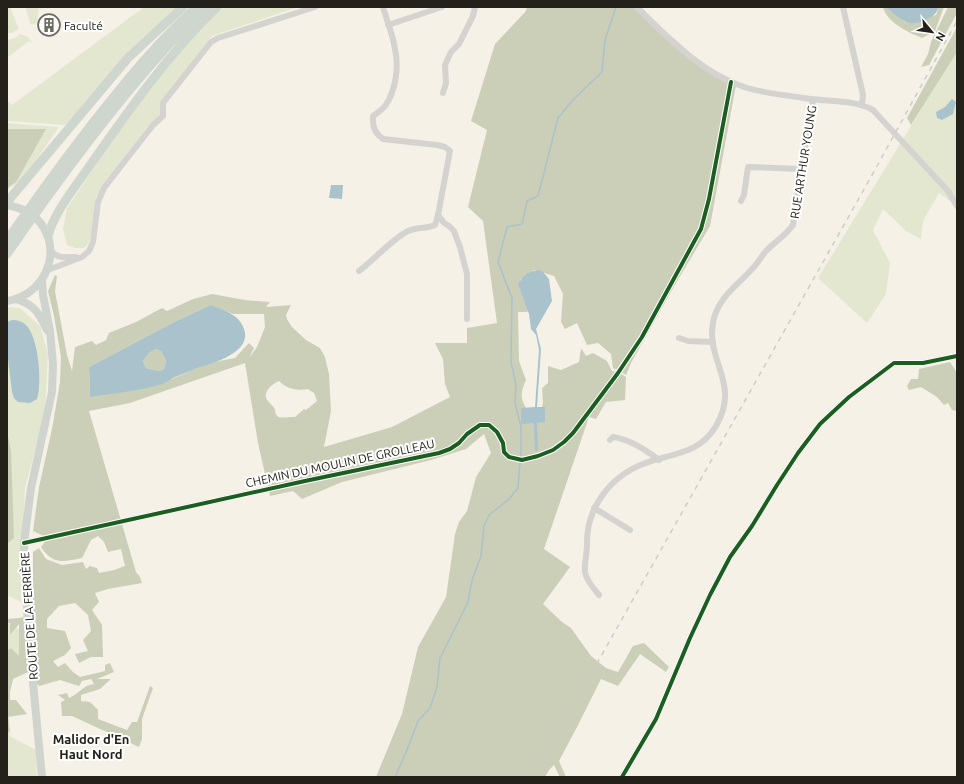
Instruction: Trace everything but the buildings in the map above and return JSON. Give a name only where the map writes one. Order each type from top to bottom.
[{"type":"highway","points":[[7,203],[128,58],[183,7]]},
{"type":"highway","points":[[7,240],[58,167],[94,120],[155,48],[197,7]]},
{"type":"highway","points":[[7,254],[46,197],[102,124],[165,49],[208,7]]},
{"type":"highway","points":[[48,236],[50,227],[55,218],[126,115],[175,52],[204,19],[217,7]]},
{"type":"main road","points":[[7,203],[35,217],[48,236],[50,251],[48,270],[35,289],[26,295],[11,300]]},
{"type":"main road","name":"ROUTE DE LA FERRIÈRE","points":[[42,280],[42,295],[50,331],[53,364],[52,392],[31,488],[24,542],[29,640],[42,777]]},
{"type":"main road","name":"ROUTE DE LA FERRIÈRE","points":[[11,300],[26,303],[37,311],[50,338]]},
{"type":"street","points":[[48,270],[82,257],[89,251],[93,242],[98,202],[104,188],[153,125],[163,116],[164,103],[211,42],[218,38],[315,7]]},
{"type":"street","points":[[359,271],[400,236],[415,228],[428,228],[435,225],[450,151],[445,147],[437,145],[383,139],[378,135],[374,128],[373,116],[384,106],[389,98],[397,61],[395,48],[383,7]]},
{"type":"street","points":[[388,25],[442,7]]},
{"type":"street","points":[[443,93],[446,83],[445,65],[451,52],[459,44],[473,16],[475,7]]},
{"type":"street","points":[[637,7],[687,54],[708,69],[731,82],[745,87],[813,100],[862,104],[878,113],[948,191],[957,206]]},
{"type":"street","points":[[843,7],[862,95],[862,104]]},
{"type":"street","name":"CHEMIN DU MOULIN DE GROLLEAU","points":[[24,542],[439,453],[450,449],[480,425],[489,425],[497,432],[503,442],[504,452],[509,457],[520,459],[538,456],[553,450],[573,433],[618,373],[646,331],[701,229],[709,199],[731,82]]},
{"type":"street","name":"RUE ARTHUR YOUNG","points":[[599,595],[589,581],[585,572],[586,536],[594,508],[598,500],[608,488],[624,474],[643,464],[698,446],[710,435],[722,416],[726,393],[713,342],[714,318],[727,294],[754,267],[767,250],[788,232],[793,225],[813,100]]},
{"type":"street","points":[[741,201],[744,195],[748,167],[801,169]]},
{"type":"street","points":[[438,215],[444,223],[450,226],[454,231],[464,260],[467,274],[467,319]]},
{"type":"street","points":[[50,251],[60,258],[82,257]]},
{"type":"street","points":[[679,338],[688,341],[713,342]]},
{"type":"street","points":[[622,777],[656,719],[690,638],[730,557],[752,526],[785,472],[820,424],[849,397],[894,363],[923,363],[957,356]]},
{"type":"street","points":[[610,440],[613,437],[618,438],[643,449],[659,460]]},
{"type":"street","points":[[594,508],[630,530]]},
{"type":"green space","points":[[7,7],[10,7],[19,29],[12,33],[8,33],[7,30]]},
{"type":"green space","points":[[25,7],[39,8],[37,23],[31,25]]},
{"type":"green space","points":[[144,7],[179,7],[67,124],[7,121],[7,103],[9,102],[12,105]]},
{"type":"green space","points":[[222,7],[298,7],[212,36],[161,104],[160,115],[147,127],[96,197],[92,233],[89,243],[84,248],[75,248],[67,245],[63,229],[67,208],[112,141],[156,81],[193,35]]},
{"type":"green space","points":[[527,7],[638,7],[695,57],[736,85],[710,226],[676,283],[631,363],[626,375],[613,368],[611,354],[598,343],[587,345],[577,323],[565,329],[561,322],[563,294],[554,276],[534,270],[520,280],[527,301],[533,310],[518,312],[519,361],[526,380],[522,391],[522,400],[533,418],[539,418],[543,403],[542,388],[548,383],[548,366],[561,370],[579,362],[581,348],[586,356],[593,353],[607,361],[612,371],[618,372],[626,377],[625,400],[606,402],[596,419],[589,417],[544,549],[570,567],[543,604],[562,622],[571,628],[591,656],[606,668],[618,672],[633,646],[644,643],[669,667],[666,672],[640,654],[618,686],[601,679],[559,761],[566,777],[560,777],[554,765],[545,777],[376,777],[402,714],[418,647],[446,597],[455,534],[459,522],[467,511],[476,477],[491,453],[484,434],[466,449],[431,460],[342,482],[302,499],[293,491],[270,496],[258,443],[245,363],[130,403],[89,411],[136,572],[142,583],[108,589],[95,593],[99,602],[92,610],[102,625],[103,657],[91,657],[79,663],[75,654],[88,651],[83,640],[91,631],[88,615],[75,603],[59,606],[47,619],[47,628],[65,631],[71,648],[65,655],[53,661],[58,667],[65,663],[80,677],[105,671],[105,665],[110,663],[114,672],[97,679],[111,679],[100,689],[81,695],[81,701],[90,702],[98,710],[98,719],[127,730],[132,722],[137,722],[150,686],[153,688],[142,719],[142,739],[139,747],[72,716],[62,716],[61,702],[65,700],[58,695],[67,693],[69,698],[87,686],[94,684],[91,679],[82,681],[79,686],[60,680],[39,686],[28,672],[13,679],[10,692],[10,700],[16,700],[27,714],[8,717],[10,731],[7,734],[7,651],[11,648],[19,656],[19,624],[10,635],[10,623],[7,623],[7,619],[20,618],[30,615],[33,605],[33,552],[39,548],[46,559],[62,565],[83,562],[86,569],[90,566],[97,568],[99,573],[125,566],[121,549],[108,552],[104,542],[98,536],[91,540],[82,558],[59,561],[50,557],[41,547],[48,538],[33,531],[39,487],[52,429],[60,382],[61,357],[48,291],[55,275],[57,276],[55,291],[67,355],[72,371],[75,347],[92,341],[96,345],[106,340],[109,333],[136,322],[162,308],[167,311],[193,299],[212,294],[245,300],[270,302],[266,307],[291,305],[286,315],[287,319],[292,327],[306,340],[320,348],[325,357],[329,374],[331,411],[324,447],[392,427],[450,397],[445,384],[443,359],[435,343],[467,343],[467,328],[497,323],[483,221],[468,207],[487,130],[471,121],[495,44],[526,11]],"holes":[[[211,305],[233,314],[264,314],[265,327],[257,347],[249,358],[254,348],[249,343],[235,358],[219,361],[195,369],[167,382],[135,390],[90,396],[89,367],[176,321]],[[279,381],[292,389],[308,389],[314,393],[317,401],[295,417],[282,418],[277,416],[275,409],[266,398],[266,395],[268,389]]]},
{"type":"green space","points":[[883,7],[886,7],[905,22],[936,15],[939,7],[944,7],[935,31],[922,38],[905,30],[893,22],[885,13]]},
{"type":"green space","points":[[948,7],[957,7],[957,13],[929,65],[921,67],[928,54],[931,42]]},
{"type":"green space","points":[[957,27],[957,52],[911,125],[907,118]]},
{"type":"green space","points":[[20,34],[27,36],[32,42],[31,43],[29,41],[7,58],[7,40],[15,38]]},
{"type":"green space","points":[[957,51],[957,206],[939,193],[923,221],[921,239],[907,232],[883,209],[873,230],[890,263],[886,294],[867,323],[818,278]]},
{"type":"green space","points":[[7,123],[59,127],[23,179],[7,190]]},
{"type":"green space","points":[[7,129],[46,129],[16,182],[7,188]]},
{"type":"green space","points":[[7,307],[20,308],[40,326],[48,354],[45,412],[25,488],[21,602],[7,595]]},
{"type":"green space","points":[[156,349],[161,351],[166,361],[164,369],[159,371],[146,368],[143,361],[149,353]]},
{"type":"green space","points":[[950,362],[957,373],[957,411],[952,410],[948,403],[944,405],[937,397],[921,387],[909,390],[907,386],[911,379],[918,379],[919,369]]},
{"type":"green space","points":[[7,431],[11,451],[14,538],[7,544]]},
{"type":"green space","points":[[7,623],[23,631],[27,668],[7,675]]},
{"type":"green space","points":[[7,679],[10,736],[36,750],[37,777],[7,777]]},
{"type":"water","points":[[886,7],[939,7],[931,17],[926,20],[909,23],[895,15]]},
{"type":"water","points":[[952,99],[956,102],[953,114],[942,120],[937,118],[936,112],[945,107]]},
{"type":"water","points":[[331,185],[343,185],[342,199],[329,198]]},
{"type":"water","points":[[538,270],[543,272],[549,279],[552,301],[536,329],[541,349],[537,407],[545,407],[545,422],[537,423],[538,450],[535,451],[534,423],[521,424],[521,408],[535,407],[539,350],[536,335],[531,329],[529,314],[518,284],[526,274]]},
{"type":"water","points":[[211,305],[232,314],[240,321],[245,332],[245,340],[241,347],[234,353],[173,378],[168,382],[137,390],[90,397],[89,367],[176,321]],"holes":[[[156,349],[161,351],[166,361],[164,369],[159,371],[146,368],[143,361],[149,353]]]},
{"type":"water","points":[[12,320],[19,321],[26,325],[34,340],[37,350],[39,372],[38,392],[37,399],[30,403],[18,402],[14,398],[12,392],[7,351],[7,322]]},
{"type":"waterway","points":[[521,458],[521,427],[515,403],[516,385],[511,362],[512,298],[498,262],[507,227],[522,224],[527,201],[538,196],[558,118],[573,100],[602,72],[605,40],[616,7]]},
{"type":"waterway","points":[[395,777],[418,721],[430,708],[437,687],[440,658],[468,602],[472,580],[481,556],[484,526],[489,515],[508,500],[518,488],[520,462]]},
{"type":"railway","points":[[533,777],[867,184],[957,21]]},
{"type":"cycle path","points":[[24,543],[439,453],[450,449],[459,443],[467,434],[480,425],[489,425],[497,432],[503,443],[504,452],[509,457],[522,460],[553,450],[573,433],[618,373],[642,337],[701,229],[709,199],[731,82]]},
{"type":"cycle path","points":[[622,777],[656,719],[690,638],[730,557],[752,526],[798,453],[820,424],[849,397],[894,363],[923,363],[957,356]]},
{"type":"place","name":"Faculté","points":[[49,25]]},
{"type":"district","name":"Malidor d'En Haut Nord","points":[[91,746]]}]
